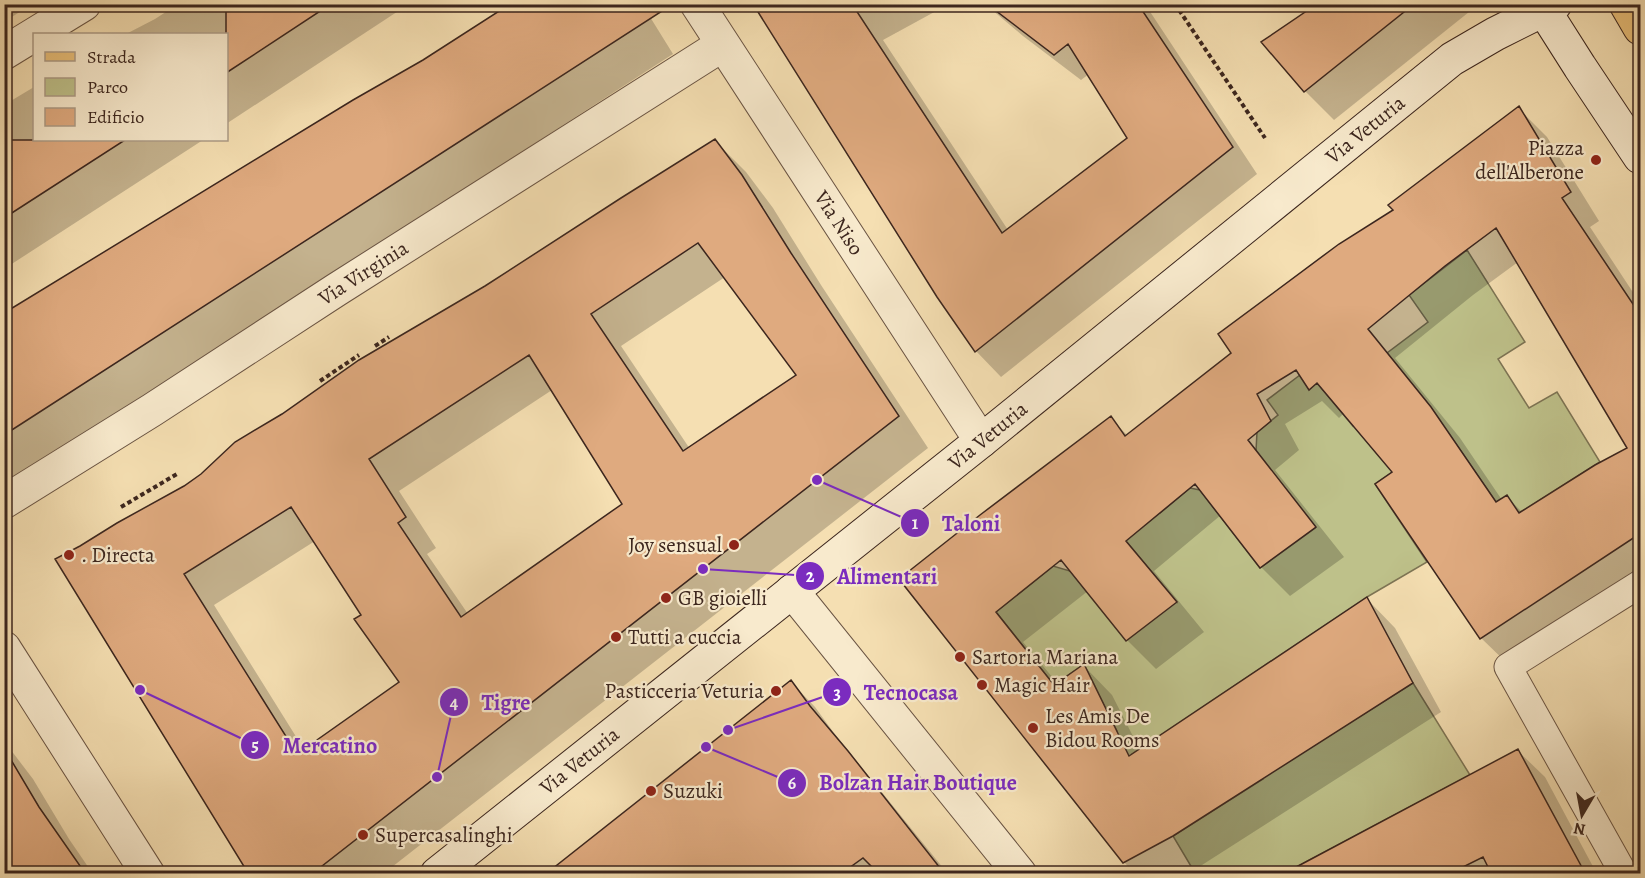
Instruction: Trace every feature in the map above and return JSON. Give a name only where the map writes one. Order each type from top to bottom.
[{"type":"main road","points":[[1626,4],[1641,28]]},
{"type":"street","points":[[36,33],[84,4]]},
{"type":"street","name":"Via Niso","points":[[697,4],[981,441]]},
{"type":"street","points":[[1546,6],[1580,67],[1641,157]]},
{"type":"street","name":"Via Veturia","points":[[437,873],[981,441],[1452,59],[1546,6]]},
{"type":"street","points":[[4,52],[33,35]]},
{"type":"street","name":"Via Virginia","points":[[4,501],[152,410],[722,45]]},
{"type":"street","points":[[792,591],[1020,873]]},
{"type":"street","points":[[4,648],[148,873]]},
{"type":"lane","points":[[1624,873],[1508,667],[1641,584]]},
{"type":"path","points":[[1175,4],[1265,138]]},
{"type":"path","points":[[375,346],[389,338]]},
{"type":"path","points":[[320,381],[359,356]]},
{"type":"path","points":[[121,507],[177,474]]},
{"type":"green space","points":[[1467,250],[1525,342],[1498,359],[1529,408],[1557,392],[1600,462],[1519,513],[1496,502],[1449,434],[1375,484],[1427,562],[1367,597],[1132,754],[1135,764],[1101,745],[1117,731],[1084,664],[1054,685],[996,612],[1053,566],[1176,602],[1115,528],[1142,495],[1160,513],[1190,488],[1200,490],[1260,568],[1315,528],[1256,451],[1257,432],[1278,415],[1267,400],[1300,375],[1312,377],[1353,426],[1387,353],[1428,322],[1409,295]]},
{"type":"green space","points":[[1413,683],[1470,775],[1285,873],[1195,873],[1173,836],[1263,779],[1251,760],[1314,745]]},
{"type":"building","points":[[226,4],[331,4],[228,72],[228,33],[226,33]]},
{"type":"building","points":[[510,4],[673,4],[4,435],[4,313],[353,100],[423,60]]},
{"type":"building","points":[[753,4],[852,4],[1002,233],[1127,138],[1068,44],[1054,55],[987,4],[1138,4],[1233,147],[975,352],[937,297]]},
{"type":"building","points":[[1317,4],[1414,4],[1304,92],[1261,42]]},
{"type":"building","points":[[1519,106],[1571,192],[1562,198],[1641,316],[1641,533],[1480,639],[1375,484],[1392,472],[1317,383],[1309,390],[1296,370],[1257,394],[1271,421],[1248,440],[1316,527],[1260,568],[1195,484],[1126,541],[1177,602],[1126,641],[1061,560],[996,612],[1054,685],[1084,664],[1129,756],[1367,597],[1413,683],[1173,836],[1123,863],[899,579],[1111,416],[1125,436],[1231,353],[1218,334],[1339,244],[1393,210],[1388,205]],"holes":[[[1496,228],[1627,448],[1595,465],[1519,513],[1507,495],[1496,502],[1431,407],[1368,329]]]},
{"type":"building","points":[[715,139],[742,175],[899,416],[313,873],[248,873],[55,559],[184,486],[201,474],[235,442],[282,414],[359,360],[485,286]],"holes":[[[698,243],[796,375],[683,451],[591,314]],[[529,355],[622,504],[461,617],[398,523],[406,517],[369,459]],[[291,507],[361,615],[354,619],[399,682],[297,754],[184,574]]]},
{"type":"building","points":[[4,140],[123,141],[4,218]]},
{"type":"building","points":[[791,680],[944,873],[878,873],[863,858],[842,873],[547,873]]},
{"type":"building","points":[[4,748],[39,807],[85,873],[4,873]]},
{"type":"building","points":[[1518,749],[1585,873],[1491,873],[1483,857],[1451,873],[1285,873]]},
{"type":"place","name":"Piazza dell'Alberone","points":[[1596,160]]},
{"type":"place","name":"Taloni","points":[[817,480]]},
{"type":"place","name":"Joy sensual","points":[[734,545]]},
{"type":"place","name":". Directa","points":[[69,555]]},
{"type":"place","name":"Alimentari","points":[[703,569]]},
{"type":"place","name":"GB gioielli","points":[[666,598]]},
{"type":"place","name":"Tutti a cuccia","points":[[616,637]]},
{"type":"place","name":"Sartoria Mariana","points":[[960,657]]},
{"type":"place","name":"Magic Hair","points":[[982,685]]},
{"type":"place","name":"Mercatino","points":[[140,690]]},
{"type":"place","name":"Pasticceria Veturia","points":[[776,691]]},
{"type":"place","name":"Les Amis De Bidou Rooms","points":[[1033,728]]},
{"type":"place","name":"Tecnocasa","points":[[728,730]]},
{"type":"place","name":"Bolzan Hair Boutique","points":[[706,747]]},
{"type":"place","name":"Tigre","points":[[437,777]]},
{"type":"place","name":"Suzuki","points":[[651,791]]},
{"type":"place","name":"Supercasalinghi","points":[[363,835]]}]
